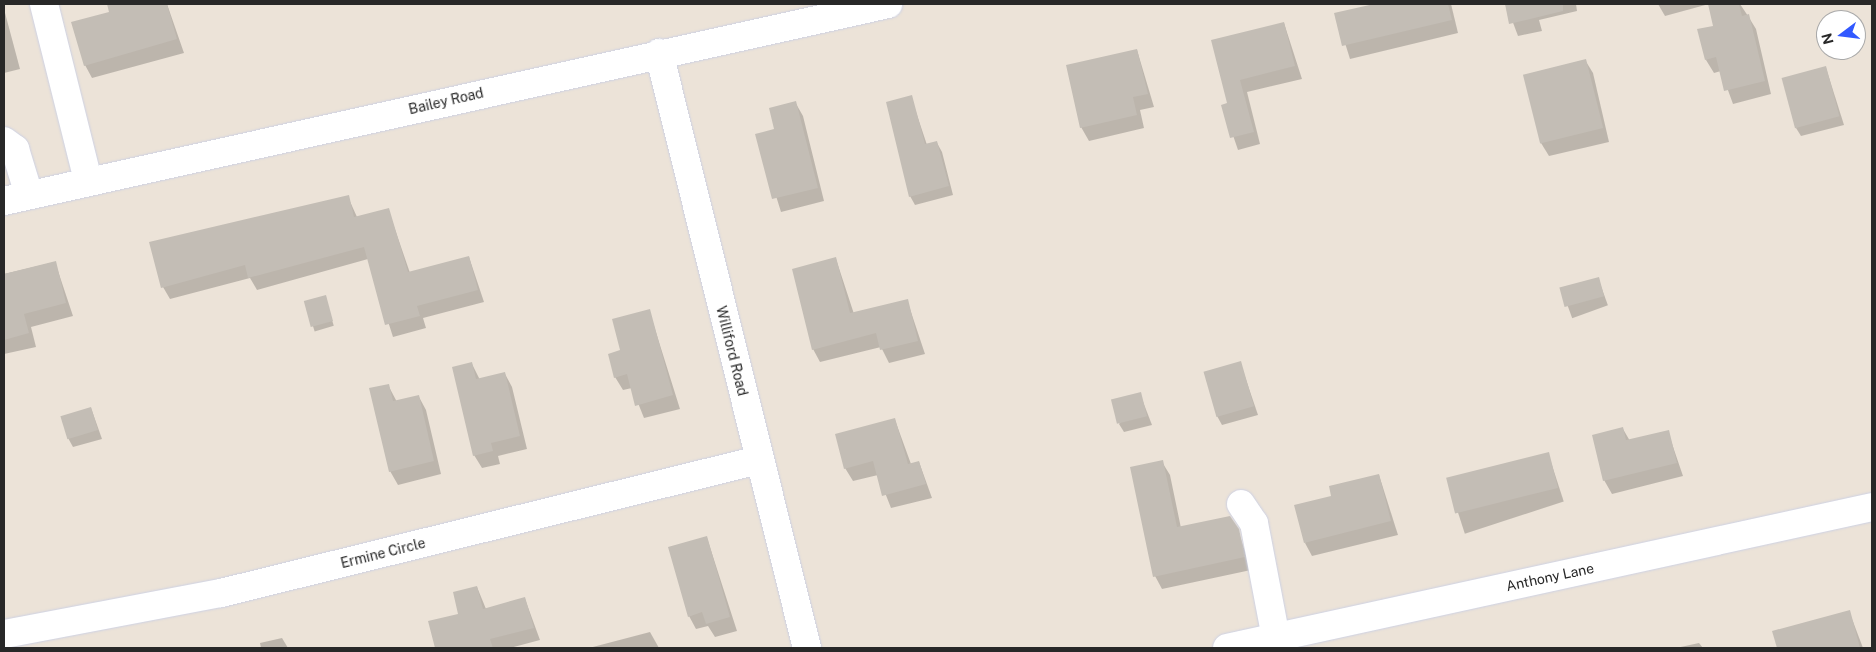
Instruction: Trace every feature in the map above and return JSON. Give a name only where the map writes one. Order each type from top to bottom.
[{"type":"street","points":[[44,4],[88,181]]},
{"type":"street","name":"Bailey Road","points":[[16,198],[659,53],[888,4]]},
{"type":"street","name":"Williford Road","points":[[659,53],[807,648]]},
{"type":"street","points":[[4,141],[15,149],[16,198]]},
{"type":"street","name":"Ermine Circle","points":[[4,634],[221,593],[759,460]]},
{"type":"street","points":[[1241,504],[1254,523],[1276,638]]},
{"type":"street","name":"Anthony Lane","points":[[1227,648],[1872,507]]},
{"type":"building","points":[[107,4],[167,4],[177,39],[84,66],[71,22],[109,12]]},
{"type":"building","points":[[1374,4],[1448,4],[1452,20],[1342,46],[1334,13]]},
{"type":"building","points":[[1505,4],[1563,4],[1563,11],[1509,24]]},
{"type":"building","points":[[1708,4],[1739,4],[1742,16],[1749,14],[1765,81],[1724,91],[1716,57],[1705,60],[1697,29],[1713,26]]},
{"type":"building","points":[[1284,22],[1295,66],[1240,80],[1254,132],[1230,138],[1221,105],[1227,103],[1211,40]]},
{"type":"building","points":[[1137,49],[1148,94],[1133,97],[1137,115],[1080,128],[1066,65]]},
{"type":"building","points":[[1586,59],[1603,128],[1540,144],[1523,75]]},
{"type":"building","points":[[1826,66],[1839,116],[1795,128],[1782,78]]},
{"type":"building","points":[[912,95],[925,144],[937,141],[949,186],[909,197],[886,102]]},
{"type":"building","points":[[796,101],[818,188],[772,199],[755,134],[774,129],[769,108]]},
{"type":"building","points":[[349,195],[354,217],[389,208],[408,272],[469,256],[478,290],[417,306],[420,316],[385,325],[364,247],[248,278],[245,265],[161,288],[149,242]]},
{"type":"building","points":[[836,257],[850,313],[908,299],[918,341],[880,350],[876,333],[812,350],[792,269]]},
{"type":"building","points":[[56,261],[66,303],[24,314],[29,333],[4,340],[4,274]]},
{"type":"building","points":[[1599,277],[1604,296],[1565,307],[1559,288]]},
{"type":"building","points":[[326,295],[333,321],[311,327],[304,301]]},
{"type":"building","points":[[650,309],[673,395],[635,406],[627,374],[614,378],[608,354],[620,350],[612,319]]},
{"type":"building","points":[[1241,361],[1254,406],[1216,417],[1204,372]]},
{"type":"building","points":[[472,362],[476,379],[505,372],[520,436],[491,443],[493,451],[473,456],[452,367]]},
{"type":"building","points":[[389,384],[393,401],[419,395],[434,461],[389,472],[369,388]]},
{"type":"building","points":[[1141,392],[1147,416],[1117,424],[1111,399]]},
{"type":"building","points":[[91,407],[98,430],[67,439],[60,416]]},
{"type":"building","points":[[895,418],[908,464],[919,461],[926,484],[882,496],[873,461],[844,469],[835,434]]},
{"type":"building","points":[[1623,427],[1626,440],[1669,430],[1677,463],[1603,481],[1592,435]]},
{"type":"building","points":[[1549,452],[1558,488],[1455,514],[1446,478]]},
{"type":"building","points":[[1163,460],[1177,527],[1230,516],[1239,529],[1245,557],[1153,577],[1130,467]]},
{"type":"building","points":[[1379,474],[1391,521],[1304,543],[1294,505],[1331,496],[1329,486]]},
{"type":"building","points":[[707,536],[730,617],[706,624],[702,612],[688,617],[668,547]]},
{"type":"building","points":[[477,586],[483,609],[525,597],[534,628],[490,639],[493,648],[435,648],[428,621],[458,614],[453,592]]},
{"type":"building","points":[[1850,610],[1860,648],[1777,648],[1772,631]]}]
